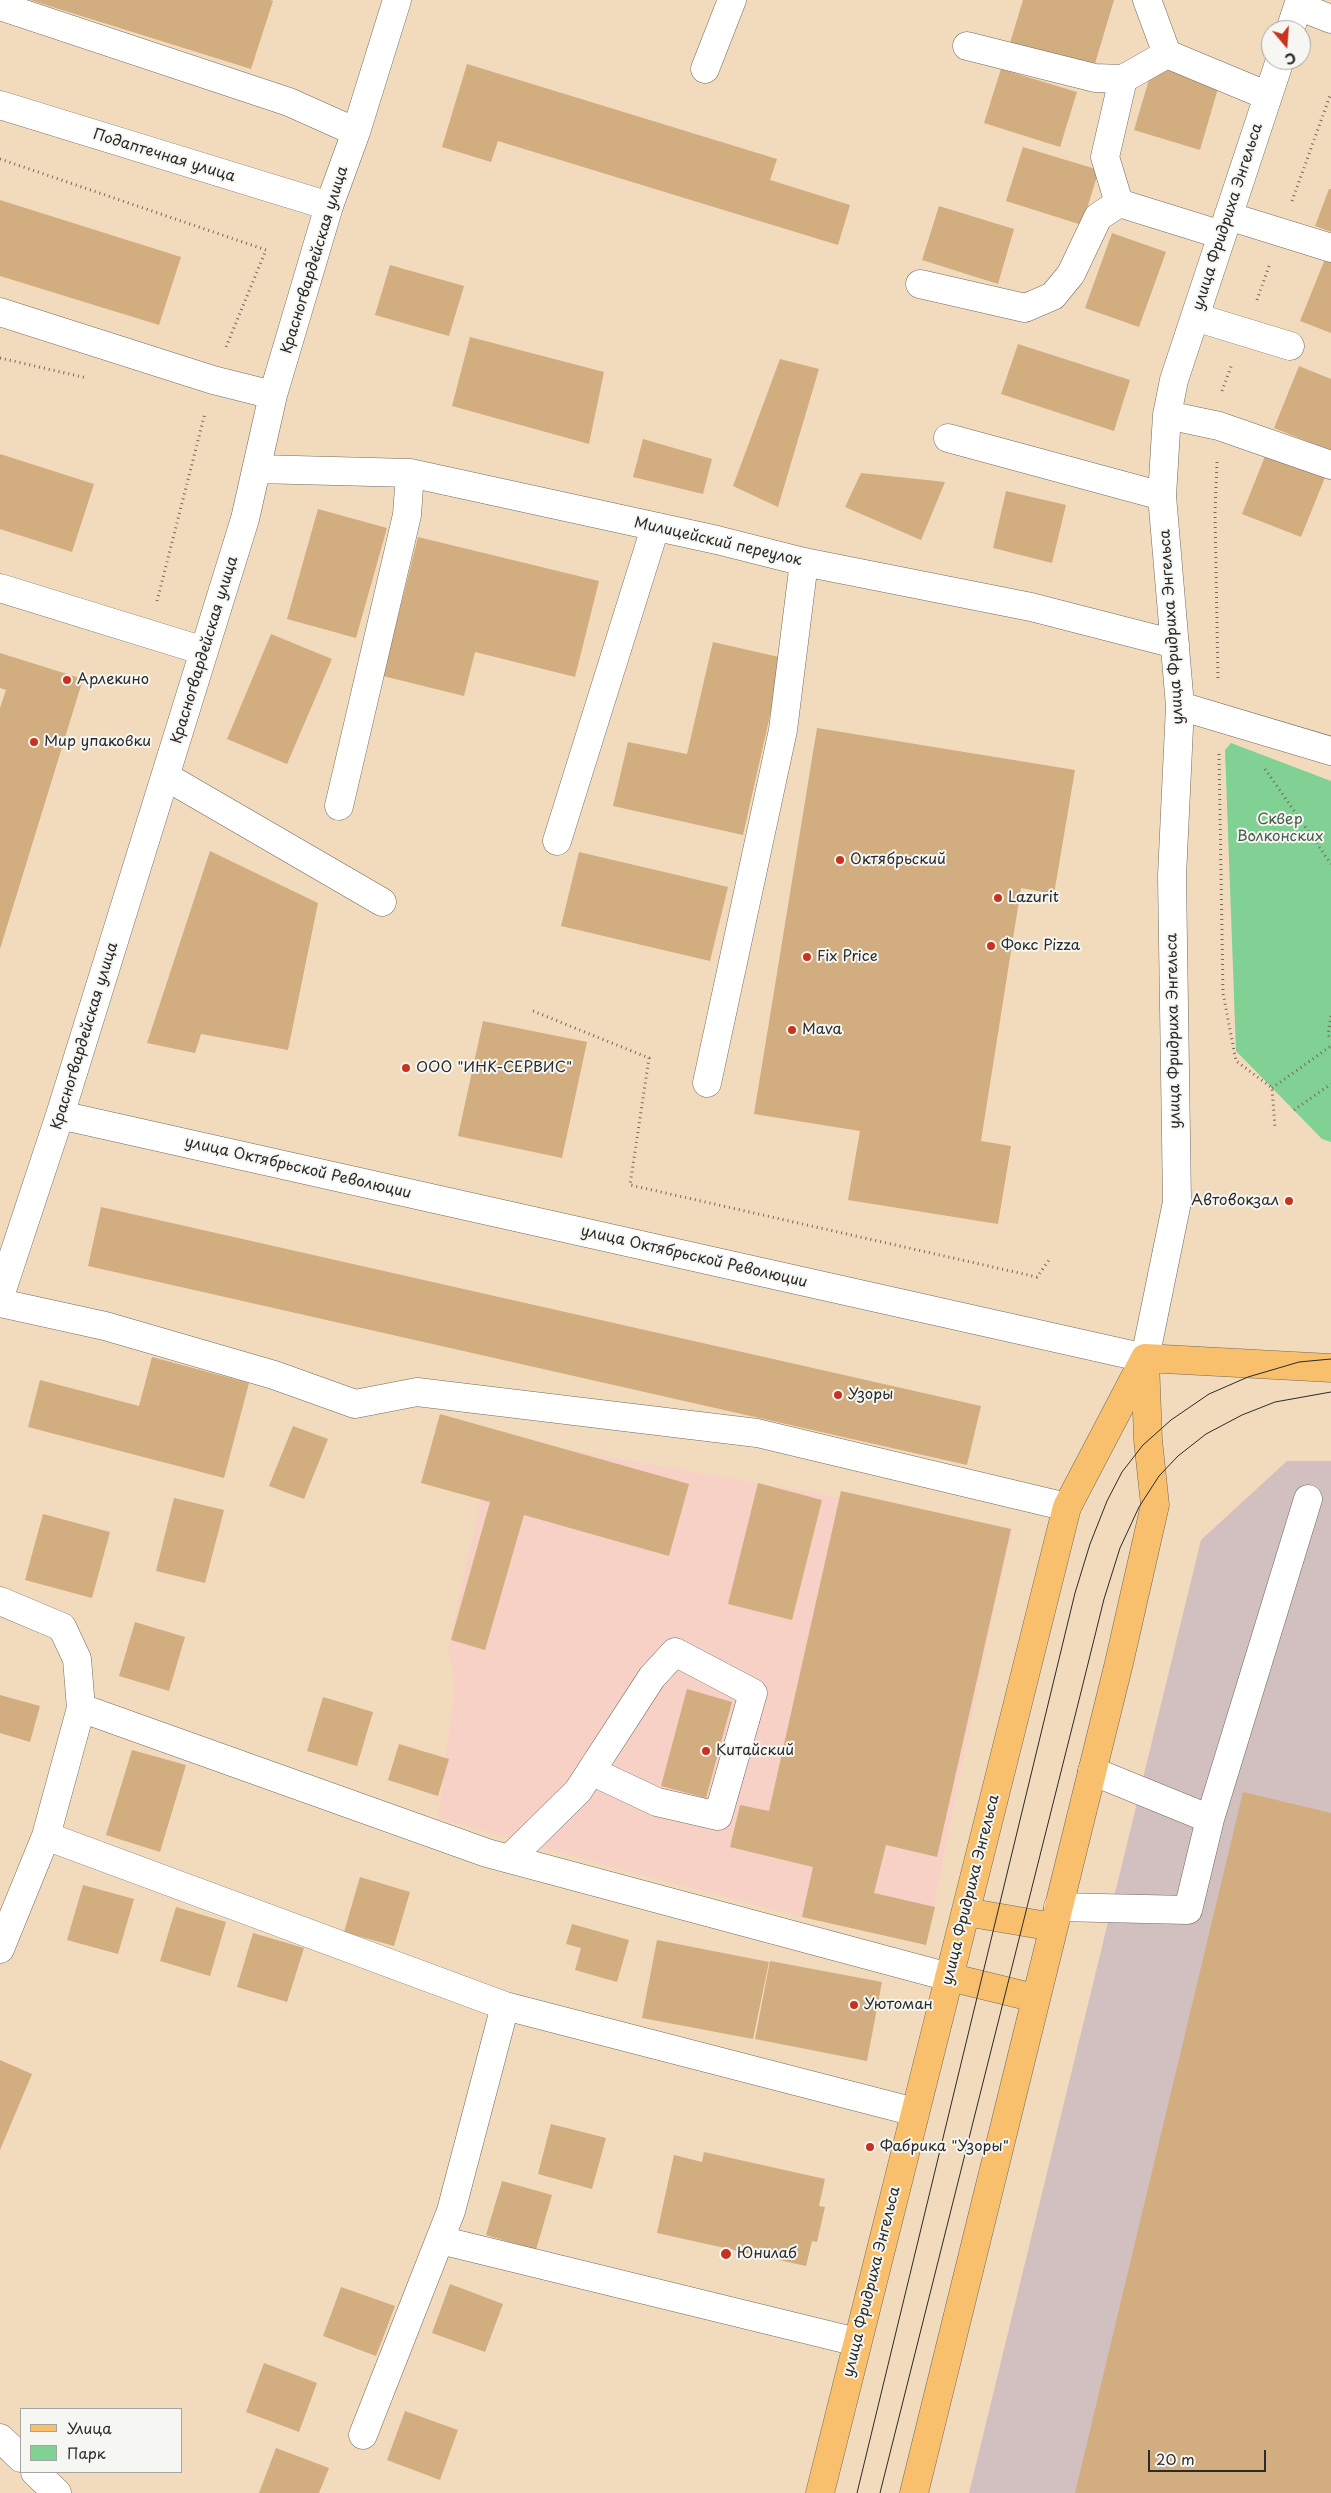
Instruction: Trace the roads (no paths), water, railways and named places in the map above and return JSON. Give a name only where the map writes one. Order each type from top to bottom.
[{"type":"main road","name":"улица Октябрьской Революции","points":[[1145,1358],[1331,1368]]},
{"type":"main road","name":"улица Фридриха Энгельса","points":[[820,2493],[1067,1507],[1145,1358]]},
{"type":"main road","name":"улица Фридриха Энгельса","points":[[914,2493],[1092,1771],[1155,1506],[1148,1440],[1145,1358]]},
{"type":"main road","points":[[966,1912],[1056,1917]]},
{"type":"main road","points":[[949,1977],[1035,1998]]},
{"type":"street","name":"Красногвардейская улица","points":[[0,1296],[60,1115],[245,519],[273,395],[329,206],[356,132],[397,0]]},
{"type":"street","points":[[705,69],[732,0]]},
{"type":"street","points":[[1147,0],[1167,54],[1268,96]]},
{"type":"street","points":[[0,6],[289,102],[356,132]]},
{"type":"street","points":[[1296,12],[1331,19]]},
{"type":"street","points":[[967,46],[1096,78],[1123,79],[1167,54]]},
{"type":"street","name":"улица Фридриха Энгельса","points":[[1145,1358],[1177,1202],[1172,876],[1180,706],[1162,496],[1167,415],[1174,380],[1277,70]]},
{"type":"street","points":[[1118,203],[1105,157],[1123,79]]},
{"type":"street","name":"Подаптечная улица","points":[[0,104],[329,206]]},
{"type":"street","points":[[920,284],[1025,308],[1053,296],[1071,274],[1098,217],[1118,203],[1225,225],[1281,232],[1331,248]]},
{"type":"street","points":[[0,312],[213,380],[273,395]]},
{"type":"street","points":[[1195,317],[1290,346]]},
{"type":"street","points":[[1167,415],[1219,426],[1331,465]]},
{"type":"street","points":[[948,438],[1162,496]]},
{"type":"street","name":"Милицейский переулок","points":[[257,469],[410,473],[804,562],[1031,607],[1175,644]]},
{"type":"street","points":[[339,806],[407,515],[410,473]]},
{"type":"street","points":[[557,842],[655,528]]},
{"type":"street","points":[[708,1083],[783,730],[804,562]]},
{"type":"street","points":[[0,588],[204,650]]},
{"type":"street","points":[[1180,706],[1219,716],[1331,752]]},
{"type":"street","points":[[165,776],[382,902]]},
{"type":"street","name":"улица Октябрьской Революции","points":[[60,1115],[1145,1358]]},
{"type":"street","points":[[0,1303],[105,1326],[274,1375],[355,1404],[417,1392],[757,1434],[1067,1507]]},
{"type":"street","points":[[1056,1917],[1188,1910],[1210,1819],[1308,1499]]},
{"type":"street","points":[[0,1601],[62,1627],[77,1659],[80,1708],[46,1836],[0,1948]]},
{"type":"street","points":[[509,1859],[578,1791],[652,1677],[676,1652],[753,1693],[718,1816],[657,1802],[591,1771]]},
{"type":"street","points":[[80,1708],[509,1859],[949,1977]]},
{"type":"street","points":[[1092,1771],[1210,1819]]},
{"type":"street","points":[[46,1836],[505,2006],[915,2112]]},
{"type":"street","points":[[363,2435],[451,2211],[505,2006]]},
{"type":"street","points":[[440,2240],[858,2342]]},
{"type":"street","points":[[0,2438],[20,2457]]},
{"type":"street","points":[[36,2473],[57,2493]]},
{"type":"tram line","points":[[857,2493],[1075,1593],[1090,1544],[1107,1501],[1122,1472],[1143,1445],[1171,1420],[1209,1394],[1248,1377],[1299,1362],[1331,1359]]},
{"type":"tram line","points":[[880,2493],[1104,1599],[1120,1548],[1139,1507],[1159,1476],[1178,1456],[1206,1434],[1242,1415],[1275,1402],[1331,1392]]},
{"type":"place","name":"Арлекино","points":[[67,680]]},
{"type":"place","name":"Мир упаковки","points":[[34,742]]},
{"type":"place","name":"Октябрьский","points":[[840,860]]},
{"type":"place","name":"Lazurit","points":[[998,898]]},
{"type":"place","name":"Фокс Pizza","points":[[991,946]]},
{"type":"place","name":"Fix Price","points":[[807,957]]},
{"type":"place","name":"Mava","points":[[792,1030]]},
{"type":"place","name":"ООО \"ИНК-СЕРВИС\"","points":[[406,1068]]},
{"type":"place","name":"Автовокзал","points":[[1289,1201]]},
{"type":"place","name":"Узоры","points":[[838,1395]]},
{"type":"place","name":"Китайский","points":[[706,1751]]},
{"type":"place","name":"Уютоман","points":[[854,2005]]},
{"type":"place","name":"Фабрика \"Узоры\"","points":[[870,2147]]},
{"type":"place","name":"Юнилаб","points":[[726,2254]]},
{"type":"park label","name":"Сквер Волконских","points":[[1280,828]]}]
